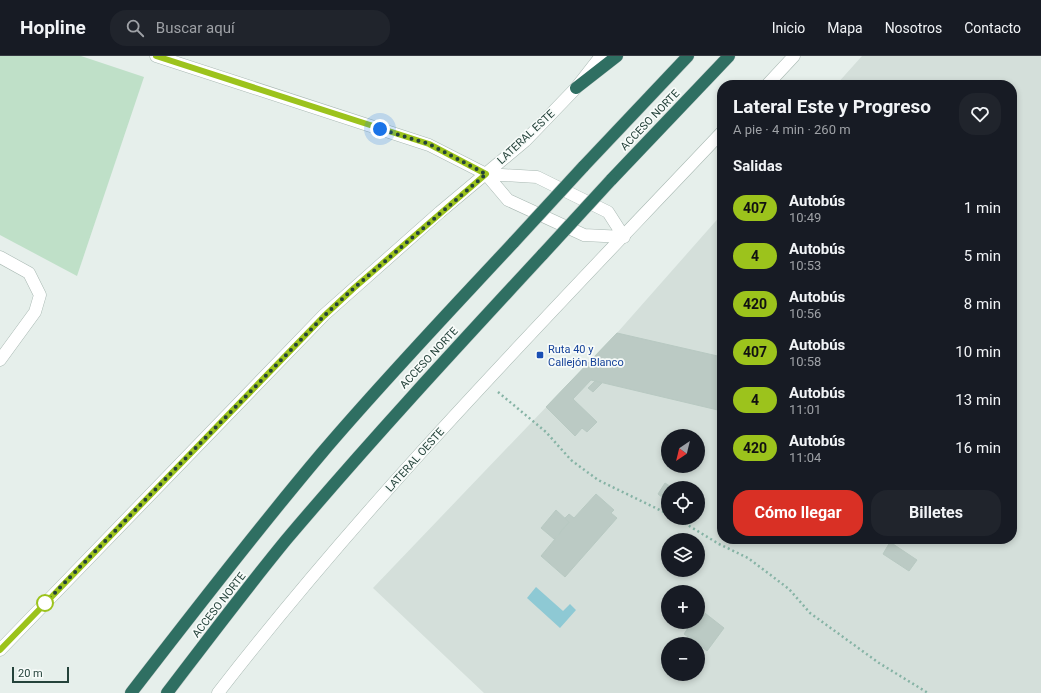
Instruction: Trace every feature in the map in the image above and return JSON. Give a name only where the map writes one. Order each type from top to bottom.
[{"type":"highway","points":[[576,88],[617,56]]},
{"type":"highway","name":"ACCESO NORTE","points":[[131,693],[260,527],[373,394],[688,56]]},
{"type":"highway","name":"ACCESO NORTE","points":[[167,693],[285,542],[397,411],[611,180],[729,56]]},
{"type":"street","points":[[156,56],[429,144],[486,174],[508,200],[584,235],[624,237]]},
{"type":"street","name":"LATERAL ESTE","points":[[0,650],[324,316],[354,288],[525,141],[576,88],[602,56]]},
{"type":"street","points":[[772,80],[794,56]]},
{"type":"street","name":"LATERAL OESTE","points":[[218,693],[272,624],[340,544],[486,381],[717,137]]},
{"type":"street","points":[[486,174],[537,177],[608,212],[624,237]]},
{"type":"street","points":[[0,257],[29,274],[40,295],[35,312],[0,360]]},
{"type":"path","points":[[486,381],[546,432],[572,460],[598,480],[661,511]]},
{"type":"path","points":[[688,525],[717,543]]},
{"type":"path","points":[[719,544],[748,558],[789,589],[816,617],[879,663],[928,693]]},
{"type":"shaded area","points":[[862,56],[1041,56],[1041,693],[484,693],[373,588],[617,333],[717,220],[717,544],[1017,544],[1017,80],[840,80]]},
{"type":"green space","points":[[0,56],[81,56],[144,77],[77,276],[0,235]]},
{"type":"water","points":[[536,587],[563,611],[570,604],[576,610],[560,628],[527,598]]},
{"type":"building","points":[[617,333],[717,356],[717,410],[591,380],[573,399],[597,422],[587,432],[582,428],[575,436],[546,407]]},
{"type":"building","points":[[595,381],[602,383],[593,392],[588,388]]},
{"type":"building","points":[[661,489],[661,496],[658,494]]},
{"type":"building","points":[[596,494],[614,510],[611,513],[617,518],[565,577],[541,556],[569,522],[565,518],[569,514],[574,518]]},
{"type":"building","points":[[556,510],[569,522],[554,539],[541,528]]},
{"type":"building","points":[[889,544],[893,544],[917,560],[909,571],[883,554]]},
{"type":"building","points":[[705,613],[724,628],[707,651],[705,650],[705,637],[688,637],[684,634],[687,629],[705,629]]},
{"type":"bus line","name":"407","points":[[0,650],[324,316],[440,212],[486,174],[429,144],[156,56]]},
{"type":"place","name":"Ruta 40 y Callejón Blanco","points":[[540,355]]},
{"type":"route","points":[[45,603],[324,316],[440,212],[486,174],[429,144],[380,129]]}]
